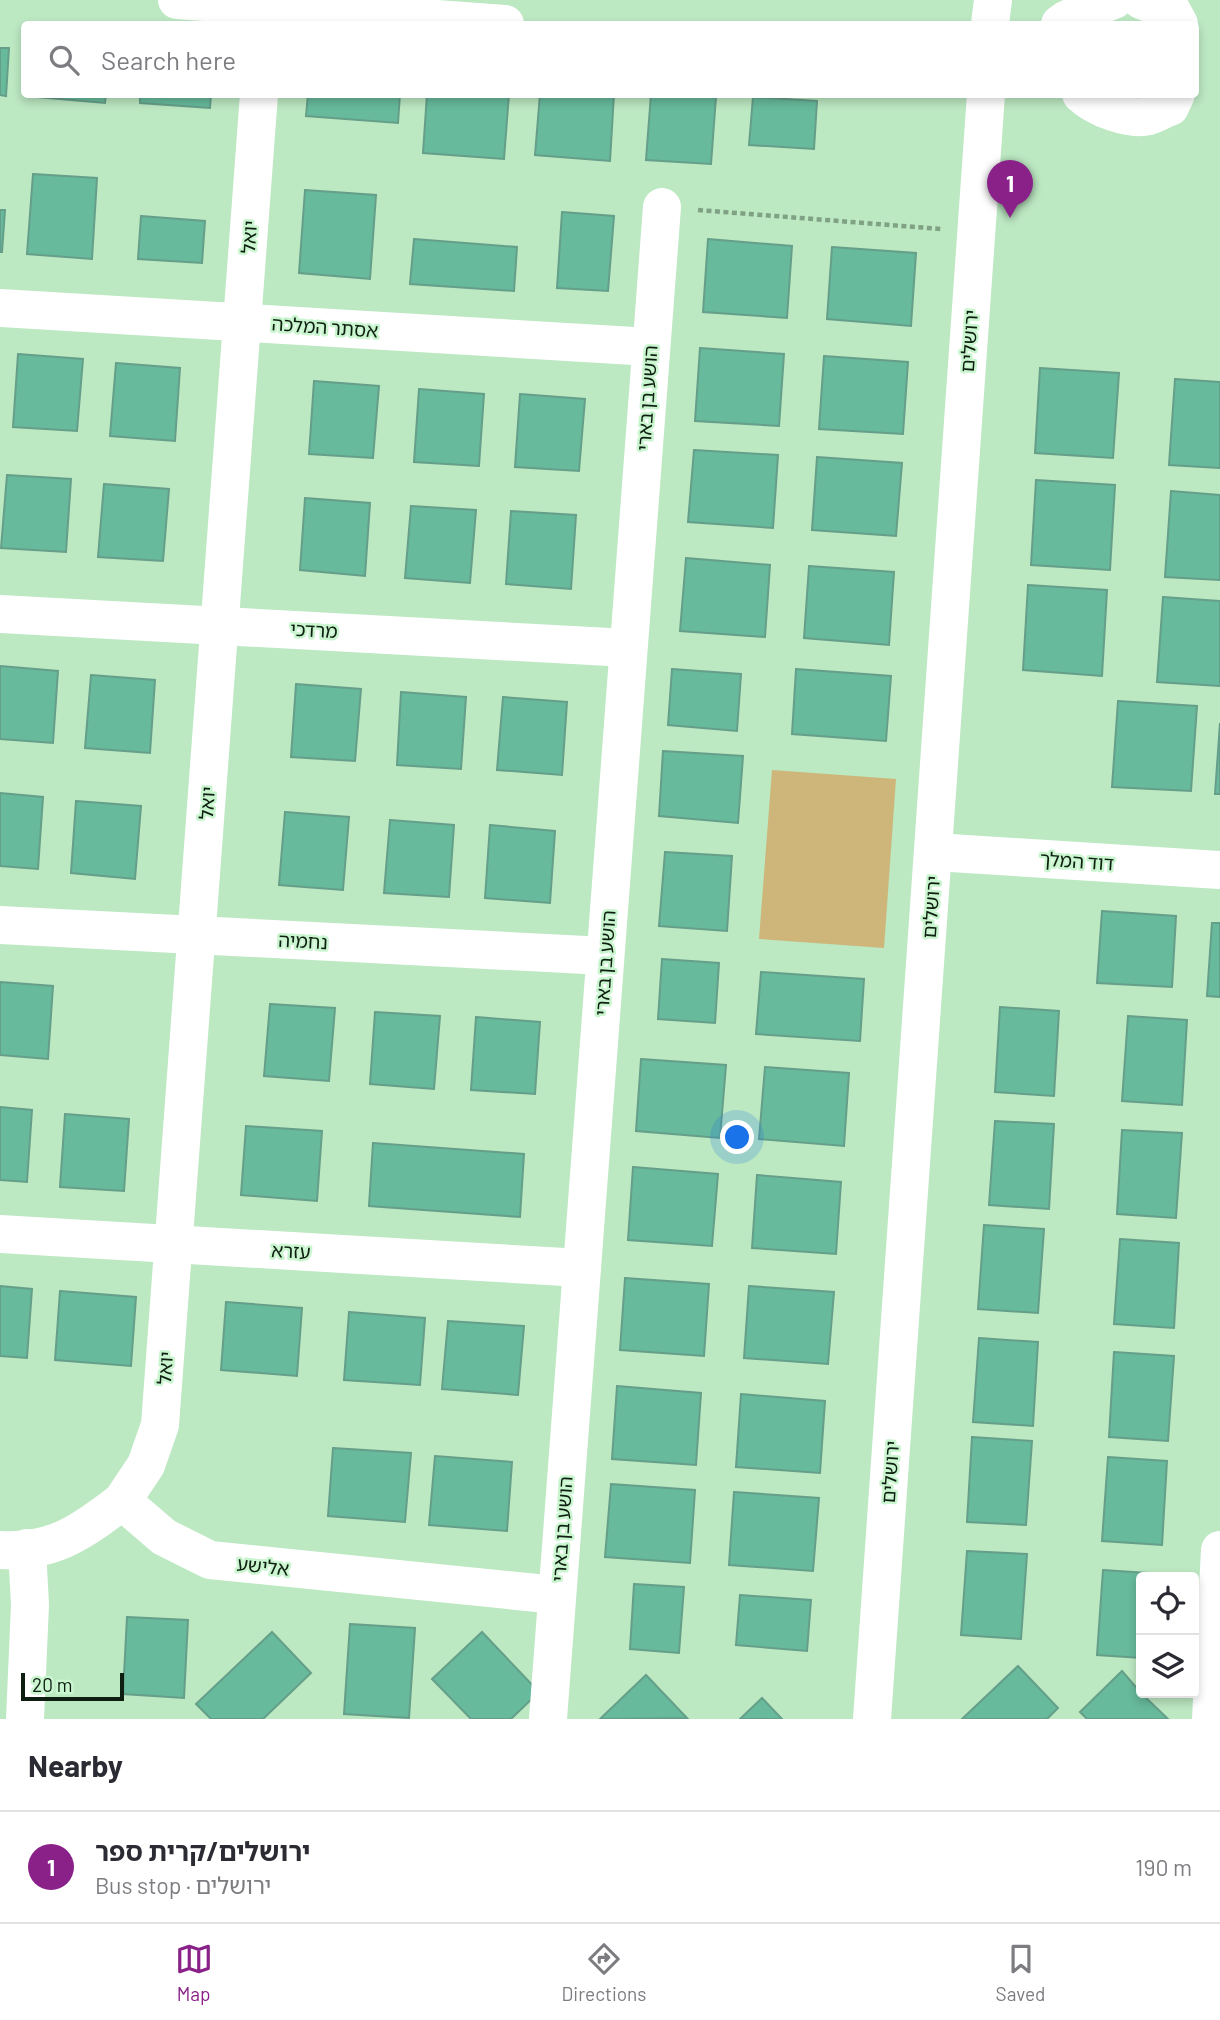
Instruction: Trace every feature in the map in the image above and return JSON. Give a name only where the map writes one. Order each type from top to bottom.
[{"type":"street","points":[[177,0],[265,15],[425,21]]},
{"type":"street","points":[[990,21],[993,0]]},
{"type":"street","points":[[1064,21],[1114,0]]},
{"type":"street","points":[[1141,0],[1172,11],[1177,21]]},
{"type":"street","name":"יואל","points":[[122,1501],[146,1465],[160,1425],[259,98]]},
{"type":"street","name":"ירושלים","points":[[872,1719],[935,852],[985,98]]},
{"type":"street","points":[[1085,98],[1124,115],[1148,116],[1170,107],[1174,98]]},
{"type":"street","name":"הושע בן בארי","points":[[548,1719],[662,207]]},
{"type":"street","name":"אסתר המלכה","points":[[0,307],[651,347]]},
{"type":"street","name":"מרדכי","points":[[0,614],[628,648]]},
{"type":"street","name":"דוד המלך","points":[[935,852],[1220,870]]},
{"type":"street","name":"נחמיה","points":[[0,925],[605,956]]},
{"type":"street","name":"עזרא","points":[[0,1234],[582,1268]]},
{"type":"street","points":[[26,1719],[30,1605],[14,1549],[51,1546],[81,1533],[122,1501]]},
{"type":"street","name":"אלישע","points":[[122,1501],[164,1537],[210,1560],[557,1595]]},
{"type":"street","points":[[1211,1719],[1220,1550]]},
{"type":"path","points":[[662,207],[976,231]]},
{"type":"shaded area","points":[[772,770],[896,779],[884,948],[759,939]]},
{"type":"building","points":[[0,48],[9,48],[6,96],[0,95]]},
{"type":"building","points":[[48,98],[106,98],[105,103]]},
{"type":"building","points":[[140,98],[211,98],[210,108],[140,103]]},
{"type":"building","points":[[308,98],[400,98],[398,123],[306,116]]},
{"type":"building","points":[[427,98],[509,98],[504,159],[423,153]]},
{"type":"building","points":[[540,98],[614,98],[610,161],[535,155]]},
{"type":"building","points":[[651,98],[716,98],[711,164],[646,160]]},
{"type":"building","points":[[753,98],[817,101],[814,149],[749,145]]},
{"type":"building","points":[[33,174],[97,178],[92,259],[27,254]]},
{"type":"building","points":[[305,190],[376,195],[370,279],[299,273]]},
{"type":"building","points":[[0,210],[5,210],[2,252],[0,252]]},
{"type":"building","points":[[562,212],[614,216],[608,291],[557,288]]},
{"type":"building","points":[[141,216],[205,221],[202,263],[138,259]]},
{"type":"building","points":[[414,239],[517,247],[514,291],[410,284]]},
{"type":"building","points":[[708,239],[792,246],[787,318],[703,312]]},
{"type":"building","points":[[832,247],[916,253],[911,326],[827,319]]},
{"type":"building","points":[[700,348],[784,354],[779,426],[695,421]]},
{"type":"building","points":[[18,354],[83,359],[77,431],[13,427]]},
{"type":"building","points":[[824,356],[908,362],[903,434],[819,429]]},
{"type":"building","points":[[116,363],[180,368],[175,441],[110,436]]},
{"type":"building","points":[[1040,368],[1119,373],[1113,458],[1035,453]]},
{"type":"building","points":[[1175,379],[1220,382],[1220,468],[1169,465]]},
{"type":"building","points":[[314,381],[379,386],[373,458],[309,454]]},
{"type":"building","points":[[419,389],[484,394],[479,466],[414,462]]},
{"type":"building","points":[[520,394],[585,399],[579,471],[515,467]]},
{"type":"building","points":[[694,450],[778,455],[773,528],[688,522]]},
{"type":"building","points":[[817,457],[902,463],[896,536],[812,530]]},
{"type":"building","points":[[7,475],[71,479],[66,552],[1,548]]},
{"type":"building","points":[[1036,480],[1115,485],[1110,570],[1031,565]]},
{"type":"building","points":[[104,484],[169,489],[163,561],[98,557]]},
{"type":"building","points":[[1171,491],[1220,495],[1220,580],[1165,577]]},
{"type":"building","points":[[305,498],[370,503],[365,576],[300,570]]},
{"type":"building","points":[[411,506],[476,510],[470,583],[405,578]]},
{"type":"building","points":[[511,511],[576,515],[571,589],[506,584]]},
{"type":"building","points":[[686,558],[770,565],[765,637],[680,631]]},
{"type":"building","points":[[809,566],[894,572],[889,645],[804,638]]},
{"type":"building","points":[[1028,585],[1107,590],[1102,676],[1023,670]]},
{"type":"building","points":[[1163,597],[1220,601],[1220,686],[1157,682]]},
{"type":"building","points":[[0,666],[58,671],[53,743],[0,739]]},
{"type":"building","points":[[672,669],[741,674],[737,731],[668,725]]},
{"type":"building","points":[[796,669],[891,676],[886,741],[792,734]]},
{"type":"building","points":[[91,675],[155,680],[150,753],[85,748]]},
{"type":"building","points":[[296,684],[361,689],[355,761],[291,757]]},
{"type":"building","points":[[401,692],[466,697],[461,769],[397,765]]},
{"type":"building","points":[[503,697],[567,702],[562,775],[497,770]]},
{"type":"building","points":[[1118,701],[1197,706],[1191,791],[1112,787]]},
{"type":"building","points":[[1220,723],[1220,794],[1215,794]]},
{"type":"building","points":[[663,751],[743,756],[738,823],[659,816]]},
{"type":"building","points":[[0,793],[43,797],[38,869],[0,866]]},
{"type":"building","points":[[76,801],[141,806],[135,879],[71,873]]},
{"type":"building","points":[[285,812],[349,817],[343,890],[279,885]]},
{"type":"building","points":[[390,820],[454,825],[449,897],[384,893]]},
{"type":"building","points":[[490,825],[555,831],[550,903],[485,898]]},
{"type":"building","points":[[665,852],[732,856],[727,931],[659,926]]},
{"type":"building","points":[[1102,911],[1176,916],[1172,987],[1097,983]]},
{"type":"building","points":[[1212,923],[1220,923],[1220,997],[1207,996]]},
{"type":"building","points":[[662,959],[719,963],[715,1023],[658,1019]]},
{"type":"building","points":[[761,972],[864,979],[860,1041],[756,1034]]},
{"type":"building","points":[[0,982],[53,986],[48,1059],[0,1055]]},
{"type":"building","points":[[270,1004],[335,1008],[329,1081],[264,1076]]},
{"type":"building","points":[[1000,1007],[1059,1011],[1054,1096],[995,1092]]},
{"type":"building","points":[[375,1012],[440,1016],[434,1089],[370,1084]]},
{"type":"building","points":[[1128,1016],[1187,1020],[1182,1105],[1122,1101]]},
{"type":"building","points":[[476,1017],[540,1022],[535,1094],[471,1090]]},
{"type":"building","points":[[641,1059],[726,1065],[720,1138],[636,1131]]},
{"type":"building","points":[[765,1067],[849,1073],[844,1146],[759,1139]]},
{"type":"building","points":[[0,1107],[32,1110],[27,1182],[0,1180]]},
{"type":"building","points":[[65,1114],[129,1119],[124,1191],[60,1187]]},
{"type":"building","points":[[995,1121],[1054,1124],[1049,1209],[989,1205]]},
{"type":"building","points":[[246,1126],[322,1131],[317,1201],[241,1195]]},
{"type":"building","points":[[1122,1130],[1182,1133],[1176,1218],[1117,1214]]},
{"type":"building","points":[[373,1143],[524,1154],[520,1217],[369,1206]]},
{"type":"building","points":[[633,1167],[718,1174],[712,1246],[628,1240]]},
{"type":"building","points":[[757,1175],[841,1182],[836,1254],[752,1248]]},
{"type":"building","points":[[984,1225],[1044,1229],[1038,1313],[978,1309]]},
{"type":"building","points":[[1120,1239],[1179,1243],[1174,1328],[1114,1324]]},
{"type":"building","points":[[625,1278],[709,1284],[704,1356],[620,1350]]},
{"type":"building","points":[[0,1286],[32,1289],[27,1358],[0,1356]]},
{"type":"building","points":[[749,1286],[834,1292],[828,1364],[744,1358]]},
{"type":"building","points":[[60,1291],[136,1297],[131,1366],[55,1360]]},
{"type":"building","points":[[226,1302],[302,1308],[297,1376],[221,1370]]},
{"type":"building","points":[[349,1312],[425,1318],[420,1385],[344,1380]]},
{"type":"building","points":[[448,1321],[524,1326],[518,1395],[442,1389]]},
{"type":"building","points":[[979,1338],[1038,1342],[1033,1426],[973,1422]]},
{"type":"building","points":[[1114,1352],[1174,1356],[1168,1441],[1109,1437]]},
{"type":"building","points":[[617,1386],[701,1393],[696,1465],[612,1459]]},
{"type":"building","points":[[741,1394],[825,1401],[820,1473],[736,1467]]},
{"type":"building","points":[[972,1437],[1032,1441],[1026,1525],[967,1522]]},
{"type":"building","points":[[333,1448],[411,1453],[405,1522],[328,1516]]},
{"type":"building","points":[[435,1456],[512,1462],[507,1531],[429,1525]]},
{"type":"building","points":[[1108,1457],[1167,1461],[1162,1545],[1102,1541]]},
{"type":"building","points":[[611,1484],[695,1490],[690,1563],[605,1557]]},
{"type":"building","points":[[734,1492],[819,1498],[813,1571],[729,1565]]},
{"type":"building","points":[[967,1551],[1027,1554],[1021,1639],[961,1635]]},
{"type":"building","points":[[1103,1570],[1136,1572],[1136,1658],[1097,1655]]},
{"type":"building","points":[[634,1584],[684,1587],[679,1653],[630,1649]]},
{"type":"building","points":[[740,1595],[811,1600],[807,1651],[736,1645]]},
{"type":"building","points":[[127,1617],[188,1620],[184,1698],[123,1694]]},
{"type":"building","points":[[350,1624],[415,1628],[409,1718],[344,1714]]},
{"type":"building","points":[[272,1632],[311,1673],[263,1719],[211,1719],[196,1704]]},
{"type":"building","points":[[482,1632],[539,1692],[511,1719],[471,1719],[432,1679]]},
{"type":"building","points":[[1018,1666],[1058,1708],[1047,1719],[962,1719]]},
{"type":"building","points":[[1122,1671],[1136,1687],[1136,1698],[1146,1698],[1168,1719],[1087,1719],[1080,1712]]},
{"type":"building","points":[[646,1675],[687,1718],[600,1719]]},
{"type":"building","points":[[762,1698],[782,1719],[740,1719]]},
{"type":"place","name":"ירושלים/קרית ספר","points":[[1010,218]]}]
